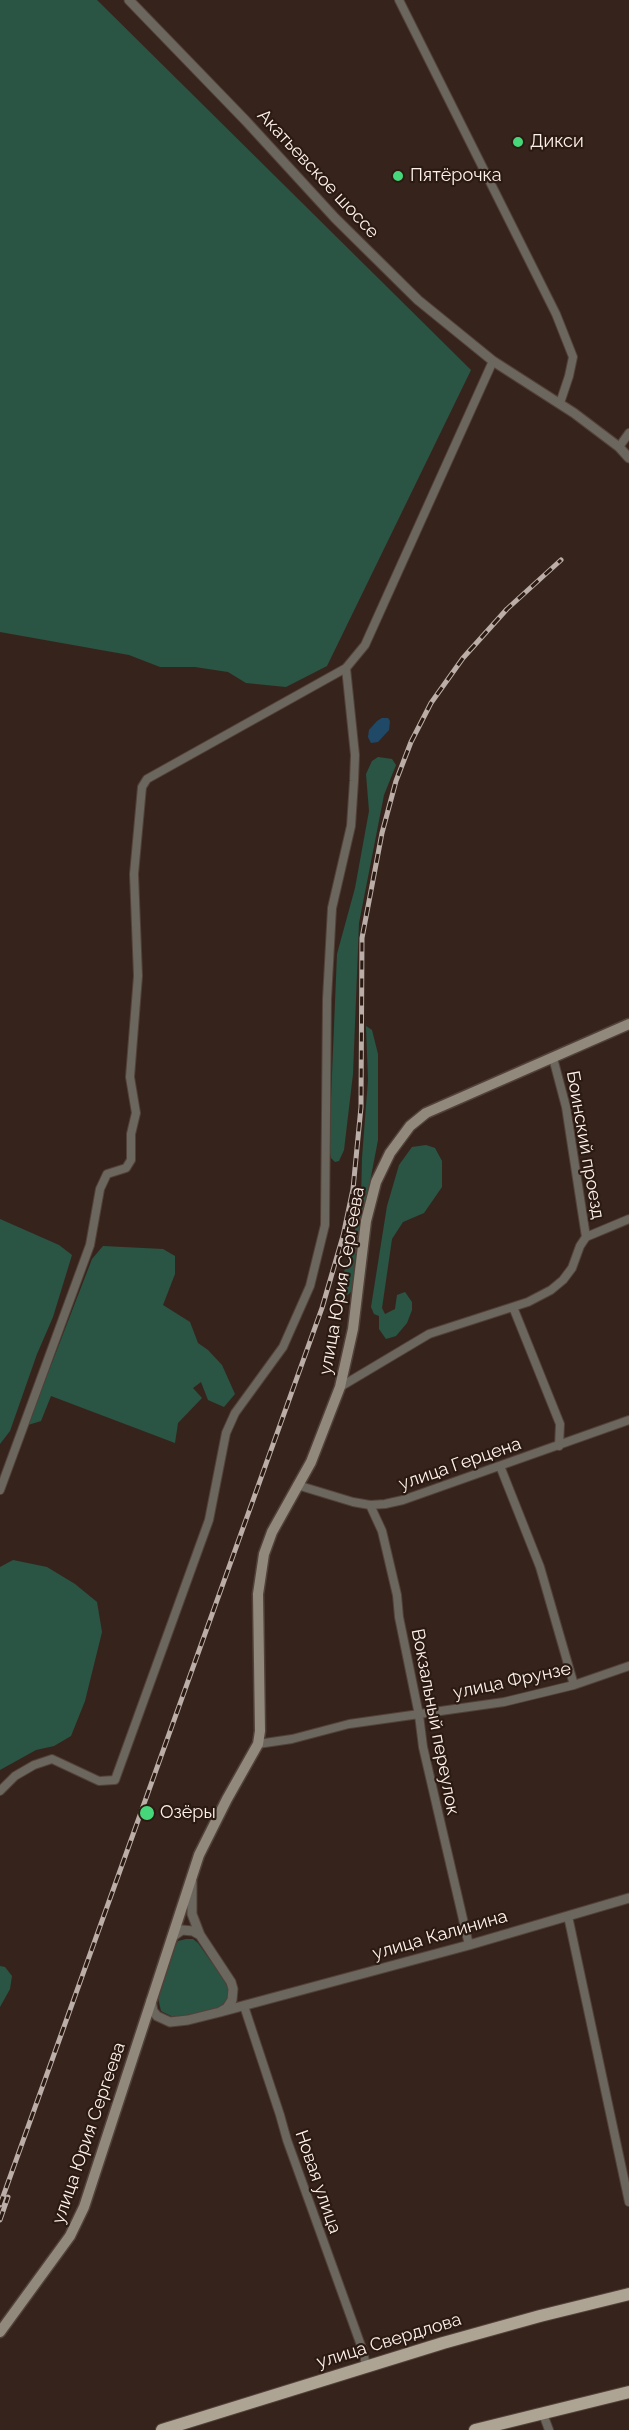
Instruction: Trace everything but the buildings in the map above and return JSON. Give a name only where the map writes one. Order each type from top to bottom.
[{"type":"main road","name":"улица Юрия Сергеева","points":[[172,1937],[192,1876],[219,1815],[258,1744],[260,1731],[258,1594],[260,1571],[272,1532],[311,1462],[340,1387],[353,1329],[366,1221],[376,1182],[390,1153],[410,1125],[426,1113],[629,1024]]},
{"type":"main road","points":[[152,1995],[172,1937]]},
{"type":"main road","name":"улица Юрия Сергеева","points":[[0,2332],[58,2255],[80,2217],[125,2085],[152,1995]]},
{"type":"main road","name":"улица Свердлова","points":[[162,2430],[366,2366],[540,2316],[629,2294]]},
{"type":"main road","points":[[475,2430],[629,2392]]},
{"type":"street","name":"Акатьевское шоссе","points":[[129,0],[418,300],[493,361],[560,403],[619,447],[629,458]]},
{"type":"street","points":[[399,0],[556,315],[573,357],[560,403]]},
{"type":"street","points":[[0,1490],[90,1245],[100,1189],[107,1174],[126,1168],[131,1160],[130,1144],[136,1113],[130,1077],[138,976],[134,874],[142,787],[147,779],[346,668],[365,645],[493,361]]},
{"type":"street","points":[[619,447],[629,433]]},
{"type":"street","name":"улица Юрия Сергеева","points":[[0,1791],[15,1776],[34,1765],[52,1759],[99,1781],[115,1780],[209,1520],[226,1432],[235,1413],[283,1347],[310,1286],[325,1226],[327,999],[332,908],[351,826],[354,781],[354,746],[346,668]]},
{"type":"street","name":"Боинский проезд","points":[[553,1058],[566,1107],[586,1237]]},
{"type":"street","points":[[340,1387],[429,1334],[535,1298],[563,1280],[572,1268],[586,1237],[629,1219]]},
{"type":"street","points":[[513,1307],[560,1424],[559,1446]]},
{"type":"street","name":"улица Герцена","points":[[297,1485],[370,1505],[403,1500],[629,1420]]},
{"type":"street","points":[[500,1466],[540,1567],[574,1685]]},
{"type":"street","name":"Вокзальный переулок","points":[[370,1505],[382,1532],[397,1595],[423,1747],[469,1945]]},
{"type":"street","name":"улица Фрунзе","points":[[258,1744],[292,1739],[349,1724],[494,1704],[574,1685],[629,1666]]},
{"type":"street","points":[[192,1876],[192,1914],[200,1935],[244,1999],[260,2001]]},
{"type":"street","name":"улица Калинина","points":[[220,2012],[469,1945],[629,1898]]},
{"type":"street","points":[[568,1916],[629,2202]]},
{"type":"street","points":[[172,1937],[182,1930],[193,1930],[200,1935]]},
{"type":"street","points":[[152,1995],[153,2011],[163,2020],[170,2022],[188,2020],[227,2008],[234,1994],[231,1982]]},
{"type":"street","name":"Новая улица","points":[[244,2006],[286,2140],[363,2351],[366,2366]]},
{"type":"street","points":[[543,2414],[549,2430]]},
{"type":"green space","points":[[0,0],[97,0],[471,370],[327,666],[286,687],[246,683],[228,672],[195,667],[160,667],[129,655],[0,632]]},
{"type":"green space","points":[[378,757],[392,759],[396,765],[384,795],[359,923],[353,1074],[344,1150],[339,1161],[335,1162],[331,1158],[329,1147],[337,954],[355,888],[369,811],[366,774],[372,761]]},
{"type":"green space","points":[[366,1026],[372,1030],[378,1054],[378,1140],[356,1254],[352,1290],[349,1294],[339,1298],[337,1297],[353,1240],[361,1199],[368,1080]]},
{"type":"green space","points":[[426,1145],[435,1148],[442,1161],[442,1187],[424,1213],[403,1222],[392,1239],[382,1308],[385,1314],[395,1309],[397,1295],[405,1292],[412,1302],[412,1310],[407,1323],[396,1336],[386,1339],[379,1329],[379,1316],[374,1314],[371,1307],[387,1206],[399,1165],[412,1147]]},
{"type":"green space","points":[[0,1219],[59,1245],[72,1255],[53,1317],[37,1354],[10,1431],[0,1444]]},
{"type":"green space","points":[[103,1246],[163,1249],[175,1256],[175,1274],[163,1305],[190,1322],[198,1343],[222,1365],[235,1394],[224,1407],[208,1400],[201,1382],[193,1388],[202,1398],[178,1423],[175,1443],[51,1396],[41,1421],[28,1425],[92,1259]]},
{"type":"green space","points":[[13,1560],[47,1567],[75,1584],[97,1602],[102,1632],[85,1701],[71,1736],[54,1746],[36,1750],[0,1770],[0,1567]]},
{"type":"green space","points":[[193,1939],[198,1943],[225,1981],[229,1989],[228,1997],[224,2005],[217,2009],[175,2018],[161,2011],[158,1998],[174,1949],[178,1941]]},
{"type":"green space","points":[[0,1966],[5,1967],[12,1976],[10,1989],[0,2007]]},
{"type":"water","points":[[382,718],[388,718],[390,721],[389,730],[378,742],[371,743],[368,737],[369,730]]},
{"type":"railway","points":[[0,2205],[322,1308],[343,1236],[353,1189],[361,1107],[362,938],[382,833],[396,781],[411,742],[431,703],[463,658],[507,609],[561,560]]},
{"type":"railway","points":[[0,2220],[8,2197]]},
{"type":"place","name":"Дикси","points":[[518,142]]},
{"type":"place","name":"Пятёрочка","points":[[398,176]]},
{"type":"place","name":"Озёры","points":[[147,1813]]}]
